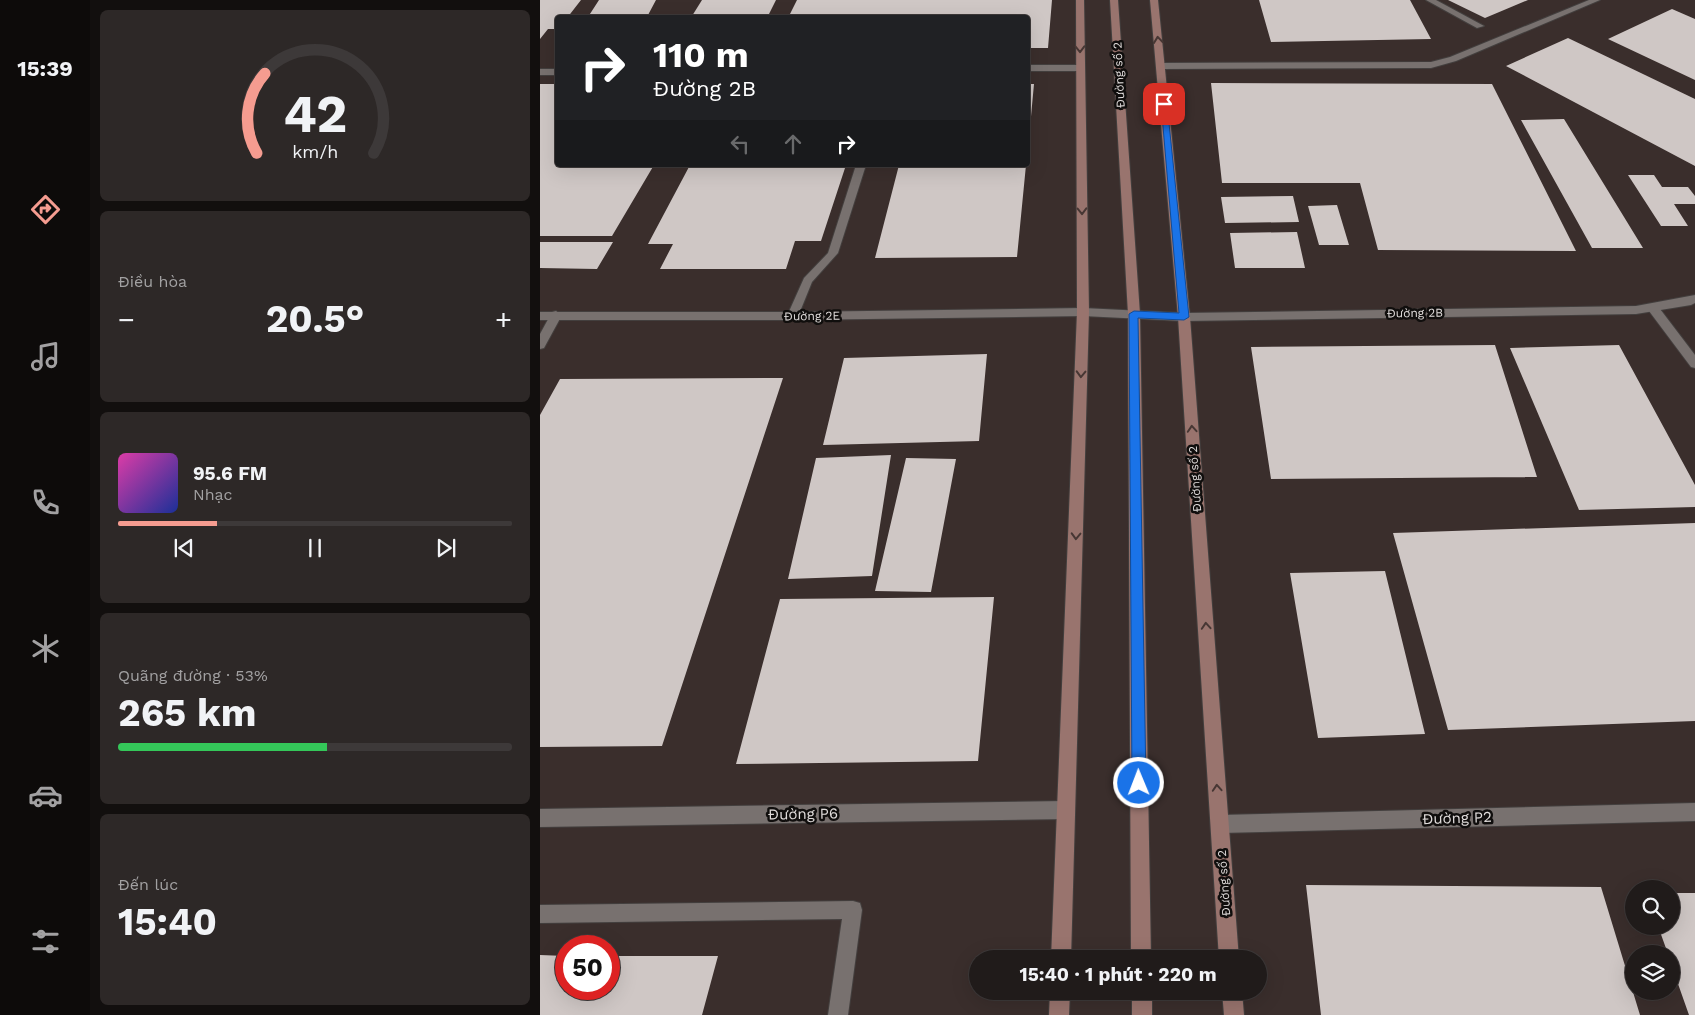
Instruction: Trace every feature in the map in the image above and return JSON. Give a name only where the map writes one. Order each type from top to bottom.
[{"type":"main road","points":[[1061,950],[1083,312],[1080,0]]},
{"type":"main road","name":"Đường số 2","points":[[1114,0],[1134,314],[1141,950]]},
{"type":"main road","name":"Đường số 2","points":[[1154,0],[1184,317],[1229,950]]},
{"type":"main road","points":[[1059,1015],[1060,1000]]},
{"type":"main road","points":[[1142,1000],[1142,1015]]},
{"type":"main road","points":[[1233,1000],[1234,1015]]},
{"type":"street","points":[[1430,0],[1480,26]]},
{"type":"street","points":[[1160,66],[1431,65],[1453,59],[1596,0]]},
{"type":"street","points":[[1030,68],[1080,68]]},
{"type":"street","points":[[540,72],[555,72]]},
{"type":"street","points":[[793,316],[806,282],[833,253],[859,167]]},
{"type":"street","name":"Đường 2B","points":[[1134,314],[1184,317],[1626,310],[1653,308],[1695,299]]},
{"type":"street","points":[[1653,308],[1695,364]]},
{"type":"street","name":"Đường 2E","points":[[540,316],[793,316],[1083,312],[1134,314]]},
{"type":"street","points":[[540,345],[556,316]]},
{"type":"street","name":"Đường P6","points":[[540,818],[1066,810]]},
{"type":"street","name":"Đường P2","points":[[1220,824],[1695,812]]},
{"type":"street","points":[[540,914],[853,910],[838,1015]]},
{"type":"shaded area","points":[[540,0],[1695,0],[1695,1015],[540,1015]]},
{"type":"building","points":[[540,0],[581,0],[569,15],[555,15],[555,29],[548,29],[540,39]]},
{"type":"building","points":[[599,0],[656,0],[648,15],[589,15]]},
{"type":"building","points":[[702,0],[776,0],[768,15],[693,15]]},
{"type":"building","points":[[797,0],[1052,0],[1048,48],[1030,48],[1030,15],[790,15]]},
{"type":"building","points":[[1259,0],[1410,0],[1431,39],[1271,42]]},
{"type":"building","points":[[1448,0],[1528,0],[1485,18]]},
{"type":"building","points":[[1672,9],[1695,19],[1695,80],[1608,39]]},
{"type":"building","points":[[1568,38],[1695,99],[1695,166],[1506,66]]},
{"type":"building","points":[[1211,83],[1492,84],[1576,251],[1378,250],[1360,183],[1222,183]]},
{"type":"building","points":[[540,84],[555,84],[555,167],[653,167],[612,236],[540,236]]},
{"type":"building","points":[[1030,84],[1034,84],[1030,127]]},
{"type":"building","points":[[1564,119],[1643,248],[1592,248],[1521,120]]},
{"type":"building","points":[[689,167],[845,167],[821,241],[795,241],[786,269],[660,269],[673,244],[648,244]]},
{"type":"building","points":[[898,167],[1026,167],[1017,257],[875,258]]},
{"type":"building","points":[[1628,175],[1654,175],[1662,187],[1688,187],[1695,196],[1695,204],[1674,204],[1688,226],[1661,226]]},
{"type":"building","points":[[1293,196],[1299,222],[1225,223],[1221,197]]},
{"type":"building","points":[[1337,205],[1349,245],[1319,245],[1308,206]]},
{"type":"building","points":[[1297,232],[1305,268],[1235,268],[1230,233]]},
{"type":"building","points":[[540,242],[613,242],[597,269],[540,268]]},
{"type":"building","points":[[1495,345],[1537,477],[1271,479],[1251,347]]},
{"type":"building","points":[[1619,345],[1695,485],[1695,507],[1579,510],[1510,348]]},
{"type":"building","points":[[987,354],[979,441],[823,445],[844,358]]},
{"type":"building","points":[[783,378],[662,746],[540,747],[540,415],[560,379]]},
{"type":"building","points":[[891,455],[872,576],[788,579],[816,458]]},
{"type":"building","points":[[906,458],[956,459],[931,592],[875,591]]},
{"type":"building","points":[[1695,523],[1695,721],[1448,730],[1393,533]]},
{"type":"building","points":[[1385,571],[1425,734],[1318,738],[1290,573]]},
{"type":"building","points":[[994,597],[978,761],[736,764],[780,599]]},
{"type":"building","points":[[1306,885],[1601,887],[1625,966],[1625,1000],[1635,1000],[1640,1015],[1321,1015]]},
{"type":"building","points":[[1680,893],[1695,893],[1695,1015],[1689,1015],[1680,990],[1680,945],[1665,945],[1661,935],[1680,935]]},
{"type":"building","points":[[540,955],[555,956],[555,1000],[620,1000],[620,956],[718,956],[702,1015],[540,1015]]},
{"type":"route","points":[[1139,783],[1134,314],[1184,317],[1164,104]]}]
